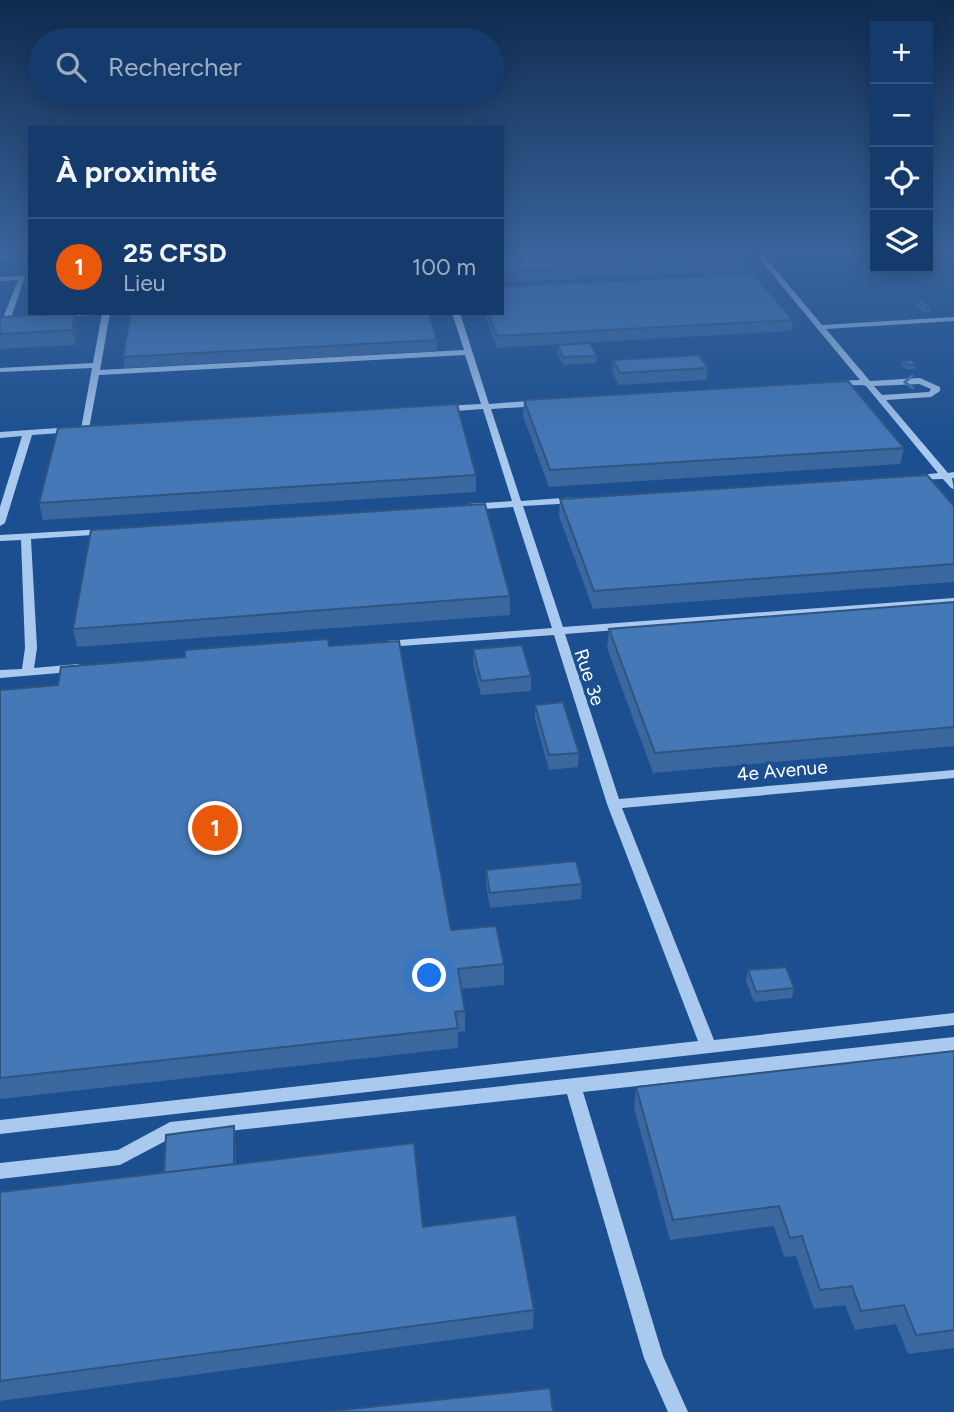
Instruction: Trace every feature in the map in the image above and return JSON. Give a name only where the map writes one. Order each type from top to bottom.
[{"type":"street","points":[[4,318],[20,317]]},
{"type":"street","points":[[85,429],[105,317]]},
{"type":"street","name":"Rue 3e","points":[[457,317],[614,804],[708,1046]]},
{"type":"street","points":[[820,327],[954,319]]},
{"type":"street","points":[[0,370],[95,369],[468,352]]},
{"type":"street","points":[[824,385],[866,383]]},
{"type":"street","points":[[430,410],[553,402]]},
{"type":"street","points":[[0,435],[99,428]]},
{"type":"street","points":[[0,523],[28,433]]},
{"type":"street","points":[[904,478],[950,475]]},
{"type":"street","points":[[462,508],[586,500]]},
{"type":"street","points":[[0,538],[121,530]]},
{"type":"street","points":[[26,537],[31,648],[27,672]]},
{"type":"street","points":[[376,645],[954,601]]},
{"type":"street","points":[[0,674],[91,667]]},
{"type":"street","name":"4e Avenue","points":[[614,804],[954,774]]},
{"type":"street","points":[[0,1127],[954,1018]]},
{"type":"street","points":[[0,1171],[120,1157],[170,1130],[954,1044]]},
{"type":"street","points":[[573,1086],[654,1358],[678,1412]]},
{"type":"lane","points":[[812,317],[878,398],[950,475],[954,486]]},
{"type":"lane","points":[[866,383],[920,381],[937,389],[931,394],[878,398]]},
{"type":"building","points":[[0,317],[75,317],[72,330],[0,334]]},
{"type":"building","points":[[130,317],[430,317],[437,340],[123,357]]},
{"type":"building","points":[[490,317],[790,317],[793,320],[497,336]]},
{"type":"building","points":[[590,343],[597,356],[563,357],[558,345]]},
{"type":"building","points":[[699,355],[708,368],[620,373],[613,360]]},
{"type":"building","points":[[912,360],[916,365],[907,365],[902,361]]},
{"type":"building","points":[[848,381],[904,448],[550,470],[524,400]]},
{"type":"building","points":[[457,404],[476,475],[39,503],[58,428]]},
{"type":"building","points":[[927,475],[954,506],[954,564],[594,591],[560,499]]},
{"type":"building","points":[[485,504],[510,596],[73,629],[91,530]]},
{"type":"building","points":[[954,602],[954,727],[655,753],[609,629]]},
{"type":"building","points":[[328,639],[329,646],[399,641],[451,930],[496,926],[504,964],[458,969],[465,1011],[455,1012],[458,1028],[0,1078],[0,690],[58,685],[61,667],[185,657],[185,650]]},
{"type":"building","points":[[522,645],[531,676],[481,681],[473,649]]},
{"type":"building","points":[[563,702],[579,753],[549,755],[535,705]]},
{"type":"building","points":[[576,861],[582,884],[490,893],[486,870]]},
{"type":"building","points":[[786,967],[794,988],[756,992],[748,970]]},
{"type":"building","points":[[954,1051],[954,1330],[916,1335],[904,1305],[861,1311],[852,1286],[820,1290],[802,1236],[790,1238],[779,1206],[673,1220],[636,1087]]},
{"type":"building","points":[[234,1126],[234,1164],[164,1173],[166,1135]]},
{"type":"building","points":[[414,1143],[423,1227],[516,1215],[534,1310],[0,1381],[0,1192]]},
{"type":"building","points":[[550,1388],[553,1412],[322,1412]]},
{"type":"place","name":"25 CFSD","points":[[215,828]]}]
